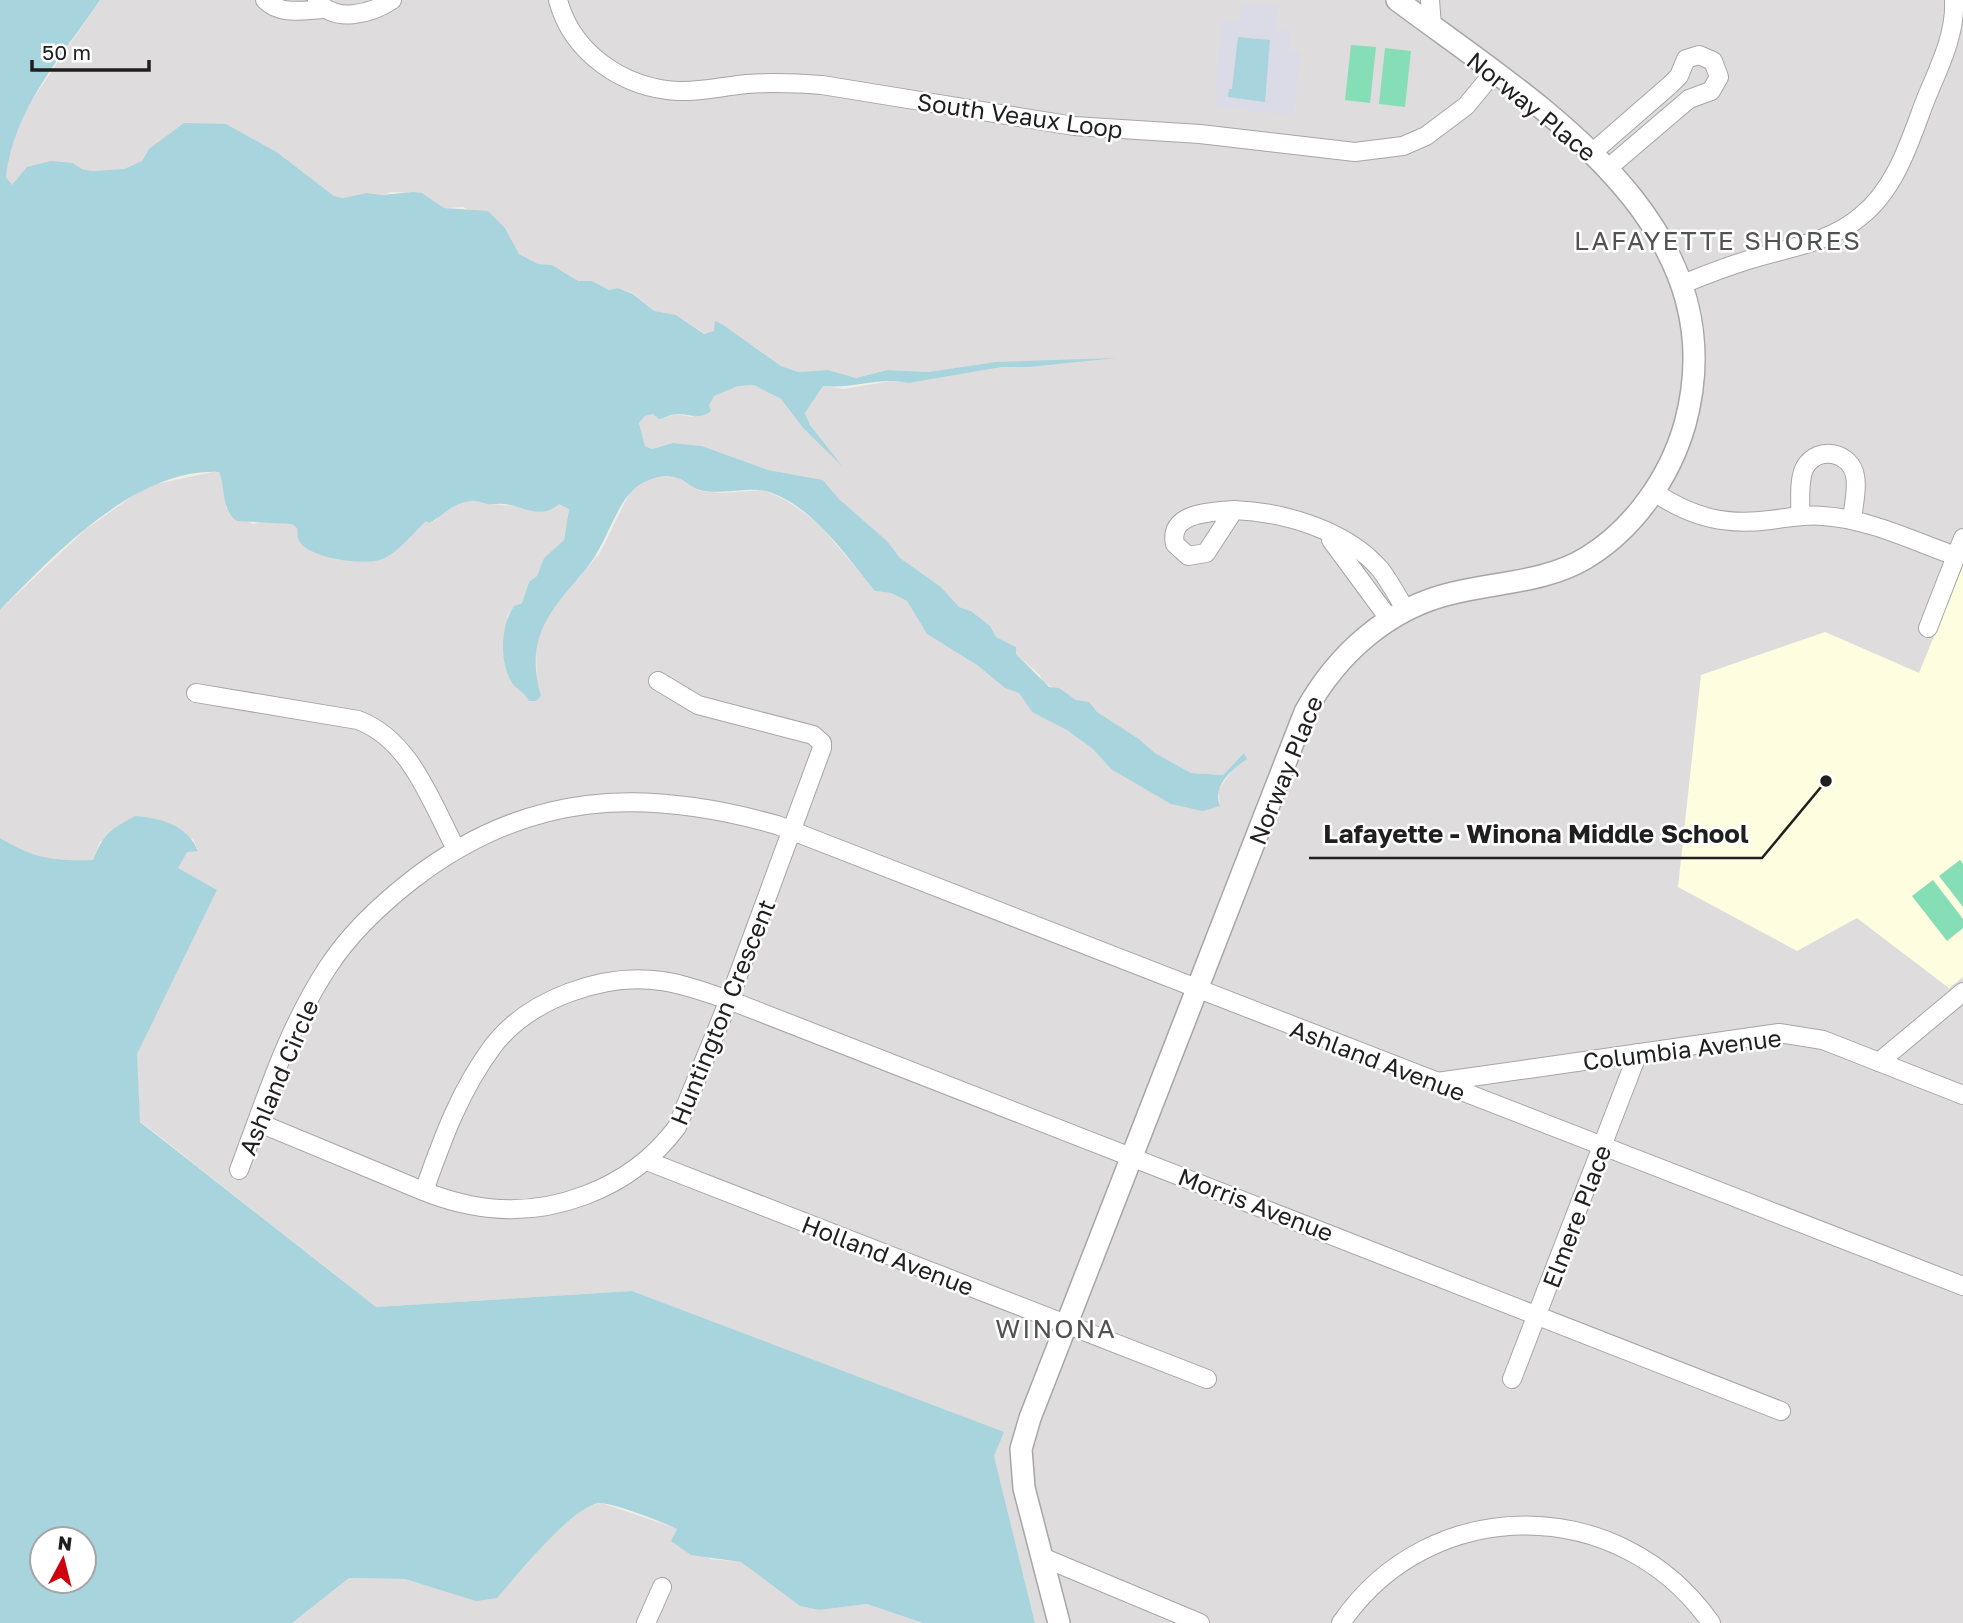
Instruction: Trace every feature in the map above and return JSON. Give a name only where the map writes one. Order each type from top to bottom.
[{"type":"street","points":[[265,0],[279,9],[291,11],[321,5],[334,14],[358,14],[392,0]]},
{"type":"street","name":"South Veaux Loop","points":[[558,0],[578,43],[595,59],[631,80],[653,87],[695,91],[783,82],[822,85],[1074,126],[1200,134],[1354,152],[1403,146],[1426,136],[1466,106],[1494,72]]},
{"type":"street","name":"Norway Place","points":[[1059,1623],[1024,1488],[1021,1449],[1030,1418],[1305,712],[1335,666],[1358,642],[1398,615],[1452,593],[1537,578],[1562,569],[1607,543],[1632,520],[1654,492],[1681,436],[1692,392],[1695,343],[1683,284],[1660,239],[1607,169],[1559,121],[1397,0]]},
{"type":"street","points":[[1430,0],[1432,26]]},
{"type":"street","points":[[1683,284],[1747,260],[1816,242],[1839,231],[1867,211],[1889,183],[1902,160],[1942,60],[1954,21],[1954,0]]},
{"type":"street","points":[[1592,152],[1679,76],[1686,60],[1693,56],[1707,56],[1713,61],[1719,77],[1711,91],[1695,96],[1607,169]]},
{"type":"street","points":[[1679,76],[1681,85],[1695,96]]},
{"type":"street","points":[[1800,516],[1802,475],[1806,466],[1822,454],[1831,453],[1846,459],[1855,475],[1852,520]]},
{"type":"street","points":[[1654,492],[1677,508],[1715,521],[1768,520],[1800,516],[1852,520],[1956,556]]},
{"type":"street","points":[[1234,510],[1281,515],[1324,532],[1398,615]]},
{"type":"street","points":[[1928,628],[1963,538]]},
{"type":"street","name":"Huntington Crescent","points":[[257,1122],[424,1191],[472,1206],[536,1207],[582,1197],[615,1182],[647,1161],[677,1127],[729,1000],[822,748],[817,737],[698,705],[658,681]]},
{"type":"street","points":[[196,692],[358,719],[374,726],[388,736],[406,757],[456,849]]},
{"type":"street","name":"Ashland Circle","points":[[239,1170],[303,1009],[347,940],[400,889],[456,849],[530,817],[610,802],[660,802],[722,810],[793,832]]},
{"type":"street","name":"Ashland Avenue","points":[[793,832],[1434,1083],[1963,1286]]},
{"type":"street","name":"Morris Avenue","points":[[424,1191],[444,1134],[479,1067],[495,1044],[531,1012],[581,990],[638,981],[661,981],[729,1000],[1781,1411]]},
{"type":"street","points":[[1879,1062],[1963,992]]},
{"type":"street","name":"Columbia Avenue","points":[[1434,1083],[1779,1033],[1823,1040],[1963,1095]]},
{"type":"street","name":"Elmere Place","points":[[1512,1379],[1638,1053]]},
{"type":"street","name":"Holland Avenue","points":[[647,1161],[1207,1379]]},
{"type":"street","points":[[1341,1623],[1376,1583],[1408,1559],[1454,1538],[1513,1525],[1576,1530],[1631,1549],[1677,1582],[1711,1623]]},
{"type":"street","points":[[1042,1557],[1200,1623]]},
{"type":"street","points":[[646,1623],[662,1587]]},
{"type":"shaded area","points":[[100,0],[1963,0],[1963,566],[1919,673],[1825,632],[1857,918],[1949,988],[1963,977],[1963,1623],[1035,1623],[994,1456],[1003,1432],[632,1291],[376,1307],[140,1121],[136,1054],[217,890],[177,868],[187,851],[198,850],[193,839],[100,841],[93,860],[51,861],[27,854],[0,838],[0,610],[85,530],[147,486],[218,471],[225,486],[226,508],[253,524],[264,521],[292,524],[385,558],[427,520],[429,523],[436,520],[446,509],[462,503],[475,500],[487,504],[516,506],[559,503],[569,508],[564,540],[544,558],[537,576],[529,582],[522,603],[514,606],[507,616],[516,688],[527,695],[541,696],[537,681],[536,648],[540,630],[550,611],[600,553],[630,492],[653,476],[678,478],[700,491],[722,493],[764,490],[787,501],[818,523],[875,591],[891,593],[907,601],[927,634],[977,665],[1005,688],[1019,693],[1032,712],[1067,729],[1093,749],[1111,769],[1220,805],[1218,791],[1244,753],[1223,775],[1191,773],[1155,753],[1139,739],[1097,712],[1089,703],[1076,700],[1043,682],[1040,675],[1016,654],[1016,647],[996,637],[990,626],[971,611],[959,607],[941,587],[900,558],[887,541],[839,499],[823,480],[768,470],[702,446],[673,443],[652,449],[645,446],[639,423],[645,416],[653,414],[665,418],[675,414],[692,417],[709,405],[713,396],[738,386],[754,385],[781,399],[804,429],[837,461],[810,425],[805,413],[823,386],[844,389],[897,380],[909,383],[1002,367],[1096,360],[995,362],[929,372],[887,370],[856,378],[828,370],[798,372],[781,366],[722,324],[716,322],[714,331],[705,334],[676,315],[654,311],[633,293],[618,288],[609,290],[592,281],[578,281],[552,265],[538,264],[519,254],[505,228],[463,207],[444,208],[422,193],[367,193],[343,198],[334,196],[278,153],[149,149],[142,161],[124,169],[92,171],[73,163],[12,186],[6,177],[8,158],[20,118]]},
{"type":"shaded area","points":[[1242,2],[1278,6],[1276,29],[1289,30],[1290,51],[1301,52],[1294,110],[1288,115],[1220,107],[1214,100],[1222,20],[1240,21]]},
{"type":"shaded area","points":[[1963,566],[1963,977],[1949,988],[1857,918],[1797,951],[1678,887],[1701,675],[1825,632],[1919,673]]},
{"type":"shaded area","points":[[601,1503],[678,1529],[710,1559],[741,1562],[800,1606],[819,1610],[867,1604],[923,1623],[292,1623],[349,1578],[405,1579],[476,1600],[585,1507]]},
{"type":"green space","points":[[1351,45],[1376,47],[1370,103],[1345,100]]},
{"type":"green space","points":[[1385,48],[1411,51],[1405,107],[1379,104]]},
{"type":"green space","points":[[1960,860],[1963,864],[1963,907],[1939,876]]},
{"type":"green space","points":[[1933,880],[1963,919],[1963,928],[1947,941],[1912,896]]},
{"type":"water","points":[[0,0],[100,0],[56,62],[18,128],[6,177],[12,185],[27,167],[51,161],[73,163],[92,171],[124,169],[142,161],[149,149],[184,123],[226,124],[278,153],[334,196],[343,198],[367,193],[382,195],[413,192],[422,193],[444,208],[488,211],[505,228],[519,254],[538,264],[552,265],[578,281],[592,281],[609,290],[618,288],[633,294],[654,311],[676,315],[704,334],[714,331],[715,321],[781,366],[798,372],[828,370],[856,378],[887,370],[929,372],[995,362],[1116,358],[1029,367],[1002,367],[909,383],[888,381],[823,386],[805,413],[810,425],[842,466],[804,429],[781,399],[754,385],[738,386],[714,396],[709,405],[711,411],[702,415],[676,414],[659,419],[653,414],[645,416],[639,423],[645,446],[652,449],[673,443],[702,446],[768,470],[823,480],[839,499],[887,541],[900,558],[941,587],[959,607],[971,611],[990,626],[996,637],[1016,647],[1016,654],[1049,687],[1059,688],[1076,700],[1089,702],[1097,712],[1139,739],[1155,753],[1191,773],[1223,775],[1244,753],[1247,759],[1230,773],[1221,785],[1218,799],[1220,806],[1203,811],[1171,804],[1111,769],[1093,749],[1067,730],[1032,712],[1019,693],[1005,688],[977,665],[927,634],[907,601],[891,593],[875,591],[840,547],[799,507],[760,490],[704,491],[680,479],[667,476],[648,480],[632,491],[626,497],[593,560],[561,598],[544,626],[536,657],[541,696],[536,701],[529,701],[515,687],[507,673],[503,653],[504,633],[514,606],[522,603],[529,582],[537,576],[544,558],[564,540],[569,509],[559,504],[552,509],[538,512],[510,505],[464,502],[429,523],[426,521],[391,555],[377,561],[353,561],[325,556],[303,546],[298,539],[297,528],[292,524],[237,521],[228,511],[219,472],[188,475],[157,484],[127,499],[98,519],[45,565],[0,610]]},
{"type":"water","points":[[1238,37],[1270,40],[1265,102],[1228,97],[1229,89],[1232,89]]},
{"type":"water","points":[[135,816],[172,824],[187,835],[198,851],[187,852],[178,868],[217,890],[137,1054],[140,1122],[376,1307],[632,1291],[1004,1432],[994,1456],[1035,1623],[923,1623],[867,1604],[819,1610],[800,1606],[741,1562],[691,1555],[671,1541],[677,1529],[627,1509],[600,1503],[575,1515],[497,1598],[476,1601],[405,1579],[349,1578],[292,1623],[0,1623],[0,838],[44,857],[93,860],[105,838]]},
{"type":"place","name":"Lafayette - Winona Middle School","points":[[1826,781]]},
{"type":"district","name":"LAFAYETTE SHORES","points":[[1718,240]]},
{"type":"district","name":"WINONA","points":[[1056,1328]]}]
